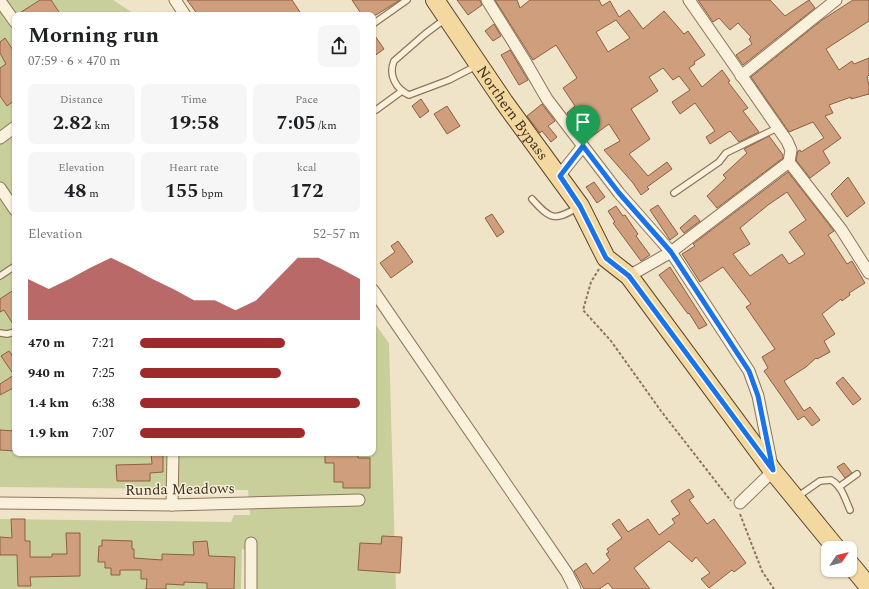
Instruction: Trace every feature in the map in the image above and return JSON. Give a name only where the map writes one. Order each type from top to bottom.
[{"type":"main road","name":"Northern Bypass","points":[[435,0],[504,102],[560,176],[580,206],[606,258],[629,276],[773,470],[830,541]]},
{"type":"main road","points":[[857,572],[869,587]]},
{"type":"street","points":[[0,0],[12,18]]},
{"type":"street","points":[[175,0],[183,12]]},
{"type":"street","points":[[486,0],[526,61],[547,98],[619,193],[671,252],[749,371],[758,396],[773,470],[736,505]]},
{"type":"street","points":[[629,276],[671,252],[789,162],[791,150],[689,0]]},
{"type":"street","points":[[741,76],[836,0]]},
{"type":"street","points":[[0,138],[12,130]]},
{"type":"street","points":[[560,176],[583,146]]},
{"type":"street","points":[[789,162],[841,229],[869,273]]},
{"type":"street","points":[[0,188],[12,206]]},
{"type":"street","points":[[376,294],[566,572],[576,589]]},
{"type":"street","points":[[172,505],[173,456]]},
{"type":"street","name":"Runda Meadows","points":[[0,503],[172,505],[359,500]]},
{"type":"street","points":[[251,543],[251,589]]},
{"type":"lane","points":[[376,22],[406,0]]},
{"type":"lane","points":[[447,18],[425,34],[394,61],[391,67],[391,76],[402,91],[409,95],[449,80],[479,64]]},
{"type":"lane","points":[[376,110],[402,91]]},
{"type":"lane","points":[[674,193],[719,162],[726,152],[777,128]]},
{"type":"lane","points":[[532,199],[542,210],[553,217],[560,217],[580,206]]},
{"type":"lane","points":[[0,276],[12,268]]},
{"type":"lane","points":[[0,333],[12,333]]},
{"type":"lane","points":[[839,487],[857,474]]},
{"type":"lane","points":[[796,498],[820,481],[831,480],[839,487],[850,510]]},
{"type":"path","points":[[606,258],[591,282],[583,310],[610,341],[661,411],[736,505],[762,571],[774,589]]},
{"type":"green space","points":[[0,0],[113,0],[131,12],[12,12],[12,456],[376,456],[376,325],[389,343],[396,589],[254,589],[252,552],[242,549],[241,589],[0,589],[0,519],[231,522],[234,515],[250,515],[248,490],[0,487]]},
{"type":"building","points":[[40,0],[51,0],[59,12],[21,12]]},
{"type":"building","points":[[187,0],[292,0],[300,12],[196,12]]},
{"type":"building","points":[[352,0],[400,0],[376,15],[376,12],[360,12]]},
{"type":"building","points":[[457,0],[480,0],[482,5],[468,15]]},
{"type":"building","points":[[495,0],[517,0],[520,8],[530,0],[599,0],[602,6],[610,1],[619,17],[629,10],[643,29],[664,11],[684,34],[688,31],[705,55],[694,62],[695,64],[689,68],[702,87],[722,70],[730,81],[728,82],[748,108],[743,111],[759,132],[739,142],[730,131],[710,144],[706,137],[715,131],[695,103],[680,114],[672,102],[690,90],[679,76],[673,80],[663,68],[649,77],[658,91],[631,109],[650,139],[629,154],[648,176],[667,162],[672,169],[647,187],[649,189],[641,195],[633,183],[604,150],[620,141],[609,124],[587,140],[567,113],[575,106],[563,88],[577,78],[556,45],[533,60]],"holes":[[[616,20],[630,38],[608,52],[596,32]]]},
{"type":"building","points":[[698,0],[770,0],[785,16],[809,0],[815,8],[743,65],[736,55],[752,44],[749,39],[751,37],[738,23],[730,30],[719,18],[713,22]]},
{"type":"building","points":[[853,0],[869,0],[869,21],[826,49],[839,70],[852,61],[854,64],[869,58],[869,75],[867,77],[869,94],[851,99],[851,97],[829,105],[833,113],[825,116],[841,138],[823,151],[830,163],[810,178],[796,160],[798,151],[800,150],[801,152],[824,138],[813,122],[789,132],[751,77],[822,20]]},
{"type":"building","points":[[494,24],[501,36],[493,41],[485,31]]},
{"type":"building","points":[[376,37],[384,49],[376,55]]},
{"type":"building","points":[[5,38],[12,48],[12,102],[7,106],[0,96],[0,68],[6,64],[0,53],[0,42]]},
{"type":"building","points":[[510,50],[528,80],[519,85],[501,55]]},
{"type":"building","points":[[421,99],[429,111],[420,118],[412,106]]},
{"type":"building","points":[[542,104],[555,121],[548,126],[557,137],[551,142],[542,131],[540,133],[527,116]]},
{"type":"building","points":[[447,106],[460,126],[447,134],[434,114]]},
{"type":"building","points":[[769,136],[783,155],[783,158],[717,208],[707,196],[726,178],[723,175],[747,153],[744,149]]},
{"type":"building","points":[[788,172],[834,231],[828,235],[847,264],[852,261],[865,283],[849,293],[850,295],[842,301],[841,299],[822,314],[835,334],[824,341],[830,352],[817,359],[816,358],[806,367],[784,381],[804,411],[810,407],[820,420],[812,426],[804,416],[798,420],[764,371],[768,368],[762,357],[775,349],[746,307],[751,304],[723,267],[700,282],[682,254],[695,246],[693,244]],"holes":[[[787,192],[806,220],[789,232],[805,254],[789,264],[782,254],[750,276],[733,254],[750,244],[740,228],[768,205]]]},
{"type":"building","points":[[848,177],[865,203],[847,217],[831,194]]},
{"type":"building","points":[[594,182],[605,197],[597,203],[586,187]]},
{"type":"building","points":[[658,205],[678,234],[670,240],[650,210]]},
{"type":"building","points":[[616,206],[623,216],[625,215],[638,234],[636,236],[650,255],[641,261],[613,223],[615,222],[608,211]]},
{"type":"building","points":[[492,214],[504,232],[497,237],[485,218]]},
{"type":"building","points":[[695,215],[700,221],[684,233],[680,228]]},
{"type":"building","points":[[398,241],[413,262],[391,278],[380,263],[395,252],[391,246]]},
{"type":"building","points":[[670,267],[707,325],[699,329],[689,313],[688,314],[659,275]]},
{"type":"building","points":[[12,291],[12,322],[4,310],[0,312],[0,299]]},
{"type":"building","points":[[9,351],[12,355],[12,372],[1,356]]},
{"type":"building","points":[[12,376],[12,389],[0,395],[0,384]]},
{"type":"building","points":[[843,377],[861,399],[853,405],[836,383]]},
{"type":"building","points":[[0,430],[12,431],[12,451],[0,450]]},
{"type":"building","points":[[151,456],[163,456],[163,472],[150,473],[150,481],[117,481],[116,465],[152,464]]},
{"type":"building","points":[[325,456],[358,456],[358,458],[370,458],[370,488],[343,488],[343,482],[334,482],[334,463],[325,463]]},
{"type":"building","points":[[844,463],[852,473],[845,478],[837,467]]},
{"type":"building","points":[[689,489],[694,497],[689,500],[707,524],[714,519],[746,563],[734,572],[732,570],[709,588],[701,579],[710,573],[696,557],[692,562],[669,541],[634,568],[650,589],[613,589],[608,583],[599,589],[584,589],[574,571],[586,563],[593,574],[610,560],[606,554],[609,552],[607,549],[622,538],[612,524],[619,519],[628,532],[648,519],[659,535],[675,523],[672,519],[680,514],[671,501]]},
{"type":"building","points":[[11,519],[25,519],[25,541],[30,541],[30,557],[52,557],[52,554],[67,554],[66,533],[80,533],[80,576],[30,577],[31,586],[18,586],[17,555],[0,555],[0,537],[12,538]]},
{"type":"building","points":[[382,536],[402,537],[400,573],[358,570],[360,543],[381,544]]},
{"type":"building","points":[[102,540],[132,541],[134,558],[162,560],[162,554],[194,555],[193,542],[207,541],[209,556],[235,557],[234,589],[207,589],[207,583],[184,582],[184,585],[166,584],[166,589],[146,589],[147,579],[141,579],[141,570],[120,570],[120,575],[111,575],[111,568],[105,568],[105,562],[98,562],[99,546],[102,546]]},
{"type":"route","points":[[583,146],[619,193],[671,252],[749,371],[758,396],[773,470],[629,276],[606,258],[580,206],[560,176],[583,146]]}]
